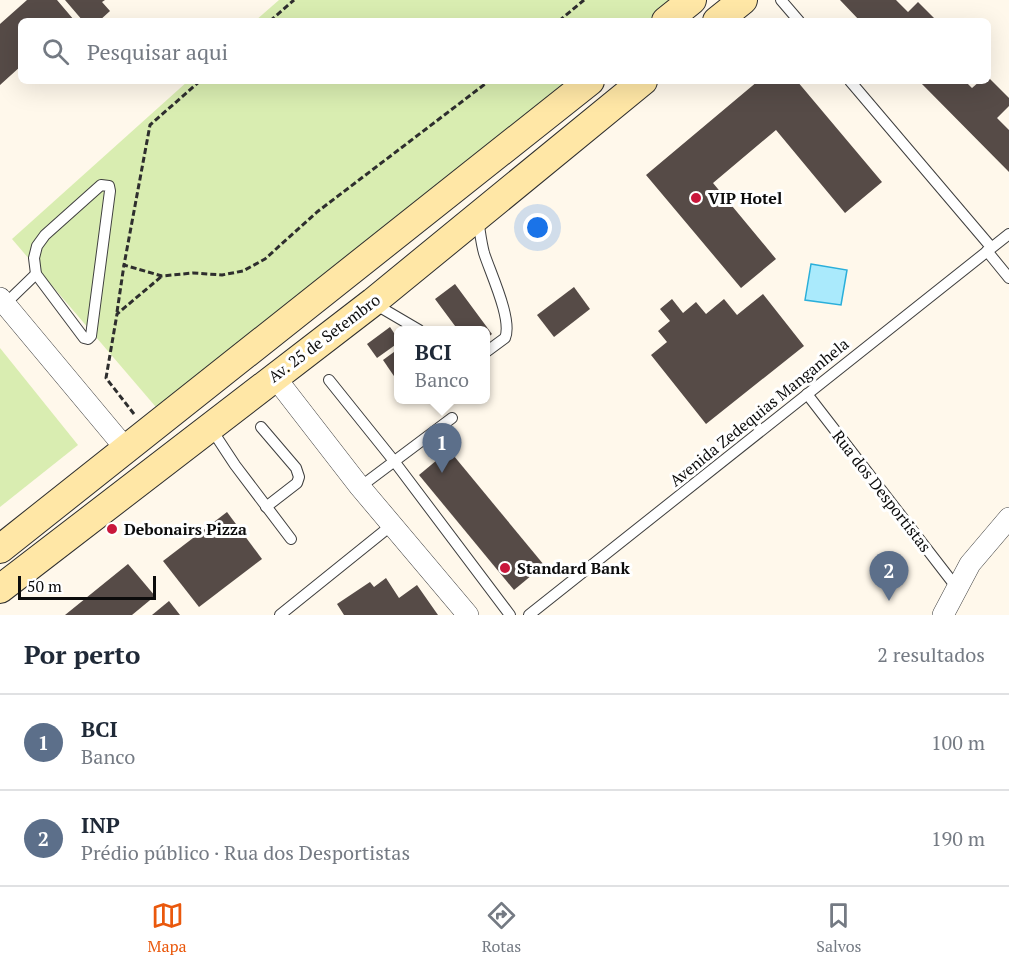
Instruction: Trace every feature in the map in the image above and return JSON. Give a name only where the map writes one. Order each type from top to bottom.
[{"type":"main road","points":[[670,18],[692,0]]},
{"type":"main road","points":[[721,18],[742,0]]},
{"type":"main road","points":[[0,549],[586,84]]},
{"type":"main road","name":"Av. 25 de Setembro","points":[[0,589],[146,479],[274,376],[373,302],[640,84]]},
{"type":"street","points":[[3,301],[137,441]]},
{"type":"street","points":[[274,376],[360,487],[468,615]]},
{"type":"street","points":[[945,611],[970,564],[1009,518]]},
{"type":"lane","points":[[781,0],[796,18]]},
{"type":"lane","points":[[852,84],[989,249],[1009,278]]},
{"type":"lane","points":[[101,185],[109,186],[106,225],[89,338],[84,338],[36,274],[34,258],[37,246],[45,235],[101,185]]},
{"type":"lane","points":[[477,217],[483,250],[498,289],[508,327],[505,338],[490,349]]},
{"type":"lane","name":"Avenida Zedequias Manganhela","points":[[529,615],[989,249],[1008,238]]},
{"type":"lane","points":[[3,301],[36,274]]},
{"type":"lane","points":[[373,302],[412,326]]},
{"type":"lane","points":[[329,380],[394,461],[510,615]]},
{"type":"lane","name":"Rua dos Desportistas","points":[[807,394],[957,588]]},
{"type":"lane","points":[[360,487],[452,418]]},
{"type":"lane","points":[[210,427],[235,465],[291,539]]},
{"type":"lane","points":[[261,427],[296,468],[299,477],[297,483],[266,507]]},
{"type":"lane","points":[[280,615],[393,524]]},
{"type":"path","points":[[273,18],[294,0]]},
{"type":"path","points":[[563,18],[584,0]]},
{"type":"path","points":[[137,441],[106,378],[124,265],[150,125],[197,84]]},
{"type":"path","points":[[124,265],[162,276],[193,273],[222,275],[243,272],[266,259],[316,212],[485,84]]},
{"type":"path","points":[[117,314],[162,276]]},
{"type":"green space","points":[[279,0],[676,0],[654,18],[258,18]]},
{"type":"green space","points":[[185,84],[571,84],[161,413],[12,239]]},
{"type":"green space","points":[[0,348],[78,445],[0,507]]},
{"type":"water","points":[[811,264],[847,270],[841,305],[805,300]]},
{"type":"building","points":[[27,0],[57,0],[72,18],[18,18],[18,69],[0,85],[0,24]]},
{"type":"building","points":[[65,0],[105,0],[102,2],[110,11],[102,18],[80,18]]},
{"type":"building","points":[[840,0],[896,0],[908,12],[918,2],[934,18],[857,18]]},
{"type":"building","points":[[991,80],[1009,98],[1009,106],[997,118],[1009,130],[1009,172],[922,84],[968,84],[972,88],[977,84],[991,84]]},
{"type":"building","name":"VIP Hotel","points":[[754,84],[800,84],[882,182],[845,213],[776,130],[713,183],[776,259],[741,288],[646,175]]},
{"type":"building","points":[[455,284],[486,326],[455,326],[435,299]]},
{"type":"building","points":[[574,287],[590,309],[554,337],[537,315]]},
{"type":"building","points":[[763,294],[804,346],[706,424],[651,355],[667,342],[658,331],[670,321],[660,309],[672,299],[683,313],[696,302],[706,314],[724,299],[737,315]]},
{"type":"building","points":[[390,327],[394,333],[394,346],[377,358],[367,344]]},
{"type":"building","points":[[394,352],[394,376],[383,360]]},
{"type":"building","points":[[449,450],[544,565],[514,590],[419,475]]},
{"type":"building","points":[[227,512],[262,559],[199,607],[163,561]]},
{"type":"building","points":[[128,564],[155,596],[132,615],[65,615]]},
{"type":"building","points":[[386,578],[399,598],[417,585],[438,615],[344,615],[337,604],[370,582],[374,587]]},
{"type":"building","points":[[169,601],[180,615],[152,615]]},
{"type":"place","name":"VIP Hotel","points":[[696,198]]},
{"type":"place","name":"BCI","points":[[442,473]]},
{"type":"place","name":"Debonairs Pizza","points":[[112,529]]},
{"type":"place","name":"Standard Bank","points":[[505,568]]},
{"type":"place","name":"INP","points":[[889,601]]}]
